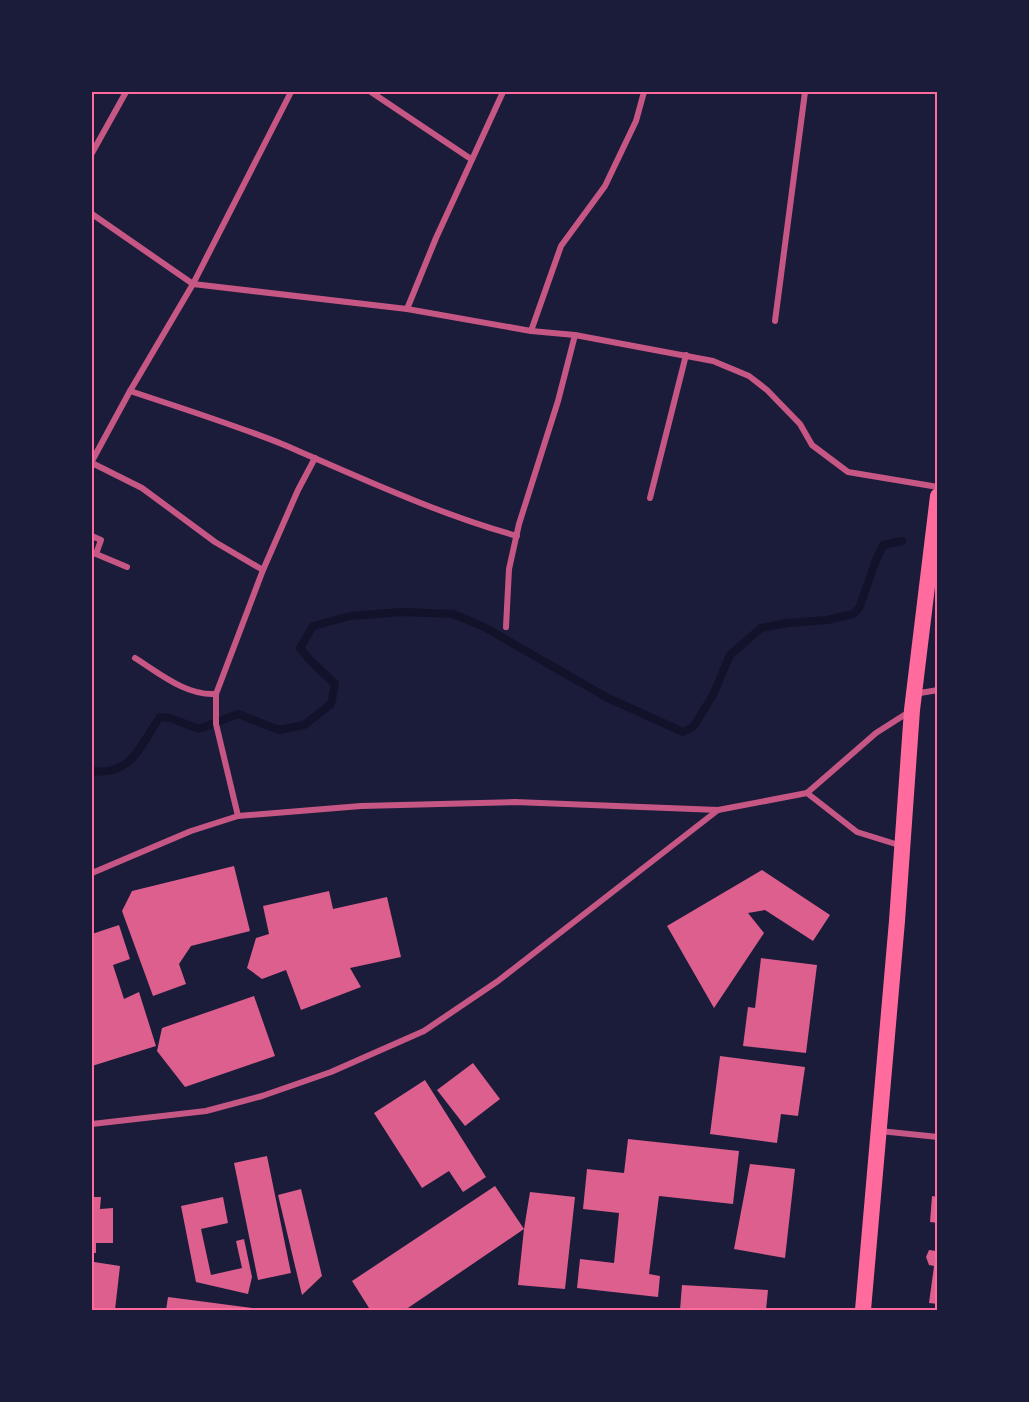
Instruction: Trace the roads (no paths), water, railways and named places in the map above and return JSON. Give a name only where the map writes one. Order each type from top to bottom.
[{"type":"highway","points":[[863,1311],[913,702],[938,496]]},
{"type":"street","points":[[92,153],[126,92]]},
{"type":"street","points":[[263,570],[215,542],[142,488],[92,462],[94,453],[193,284],[291,92]]},
{"type":"street","points":[[371,92],[471,159]]},
{"type":"street","points":[[407,309],[502,92]]},
{"type":"street","points":[[531,331],[561,246],[605,186],[636,121],[644,92]]},
{"type":"street","points":[[775,321],[805,92]]},
{"type":"street","points":[[92,214],[193,284],[407,309],[531,331],[575,335],[713,361],[749,376],[780,401],[800,424],[812,445],[848,472],[938,487]]},
{"type":"street","points":[[506,627],[508,580],[517,536],[558,401],[575,335]]},
{"type":"street","points":[[650,498],[686,355]]},
{"type":"street","points":[[130,391],[278,443],[477,525],[517,536]]},
{"type":"street","points":[[238,816],[216,724],[216,698],[263,570],[298,490],[315,458]]},
{"type":"street","points":[[92,536],[101,540],[96,554],[127,567]]},
{"type":"street","points":[[135,658],[176,684],[216,698]]},
{"type":"street","points":[[92,873],[191,831],[238,816],[361,806],[515,802],[718,810],[807,793],[913,702],[938,690]]},
{"type":"street","points":[[807,793],[857,832],[902,846]]},
{"type":"street","points":[[92,1124],[206,1110],[262,1096],[331,1072],[424,1031],[498,981],[718,810]]},
{"type":"street","points":[[879,1131],[938,1137]]},
{"type":"waterway","points":[[92,771],[117,769],[126,763],[141,748],[160,717],[170,718],[199,729],[238,714],[279,730],[304,725],[331,704],[335,684],[300,648],[313,626],[350,616],[402,612],[453,614],[484,627],[606,697],[683,732],[693,727],[713,695],[730,655],[761,628],[787,623],[827,620],[853,614],[859,608],[883,545],[902,541]]}]
